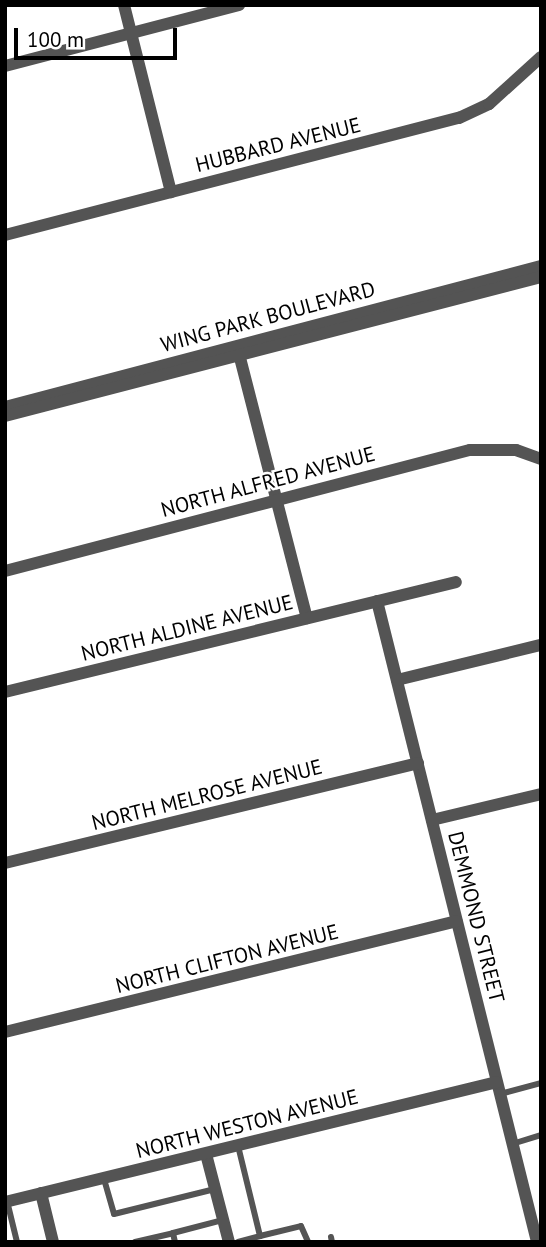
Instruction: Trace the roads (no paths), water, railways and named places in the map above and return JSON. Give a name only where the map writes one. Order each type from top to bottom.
[{"type":"street","points":[[124,5],[171,192]]},
{"type":"street","points":[[5,66],[239,5]]},
{"type":"street","name":"HUBBARD AVENUE","points":[[5,235],[459,118],[489,104],[541,57]]},
{"type":"street","name":"WING PARK BOULEVARD","points":[[5,416],[541,266]]},
{"type":"street","name":"WING PARK BOULEVARD","points":[[5,407],[541,277]]},
{"type":"street","points":[[238,351],[307,618]]},
{"type":"street","name":"NORTH ALFRED AVENUE","points":[[5,571],[484,448],[516,450],[541,459]]},
{"type":"street","name":"NORTH ALDINE AVENUE","points":[[5,692],[456,582]]},
{"type":"street","name":"DEMMOND STREET","points":[[377,601],[537,1242]]},
{"type":"street","points":[[397,680],[541,645]]},
{"type":"street","name":"NORTH MELROSE AVENUE","points":[[5,863],[418,763]]},
{"type":"street","points":[[432,820],[541,793]]},
{"type":"street","name":"NORTH CLIFTON AVENUE","points":[[5,1032],[457,921]]},
{"type":"street","name":"NORTH WESTON AVENUE","points":[[6,1202],[104,1177],[498,1088]]},
{"type":"street","points":[[206,1154],[229,1242]]},
{"type":"street","points":[[41,1193],[53,1242]]},
{"type":"lane","points":[[498,1088],[541,1083]]},
{"type":"lane","points":[[512,1144],[541,1135]]},
{"type":"lane","points":[[238,1146],[260,1236]]},
{"type":"lane","points":[[104,1177],[114,1214],[215,1189]]},
{"type":"lane","points":[[6,1202],[17,1242]]},
{"type":"lane","points":[[135,1242],[223,1220]]},
{"type":"lane","points":[[238,1242],[300,1226],[309,1242]]},
{"type":"lane","points":[[173,1233],[175,1242]]}]
